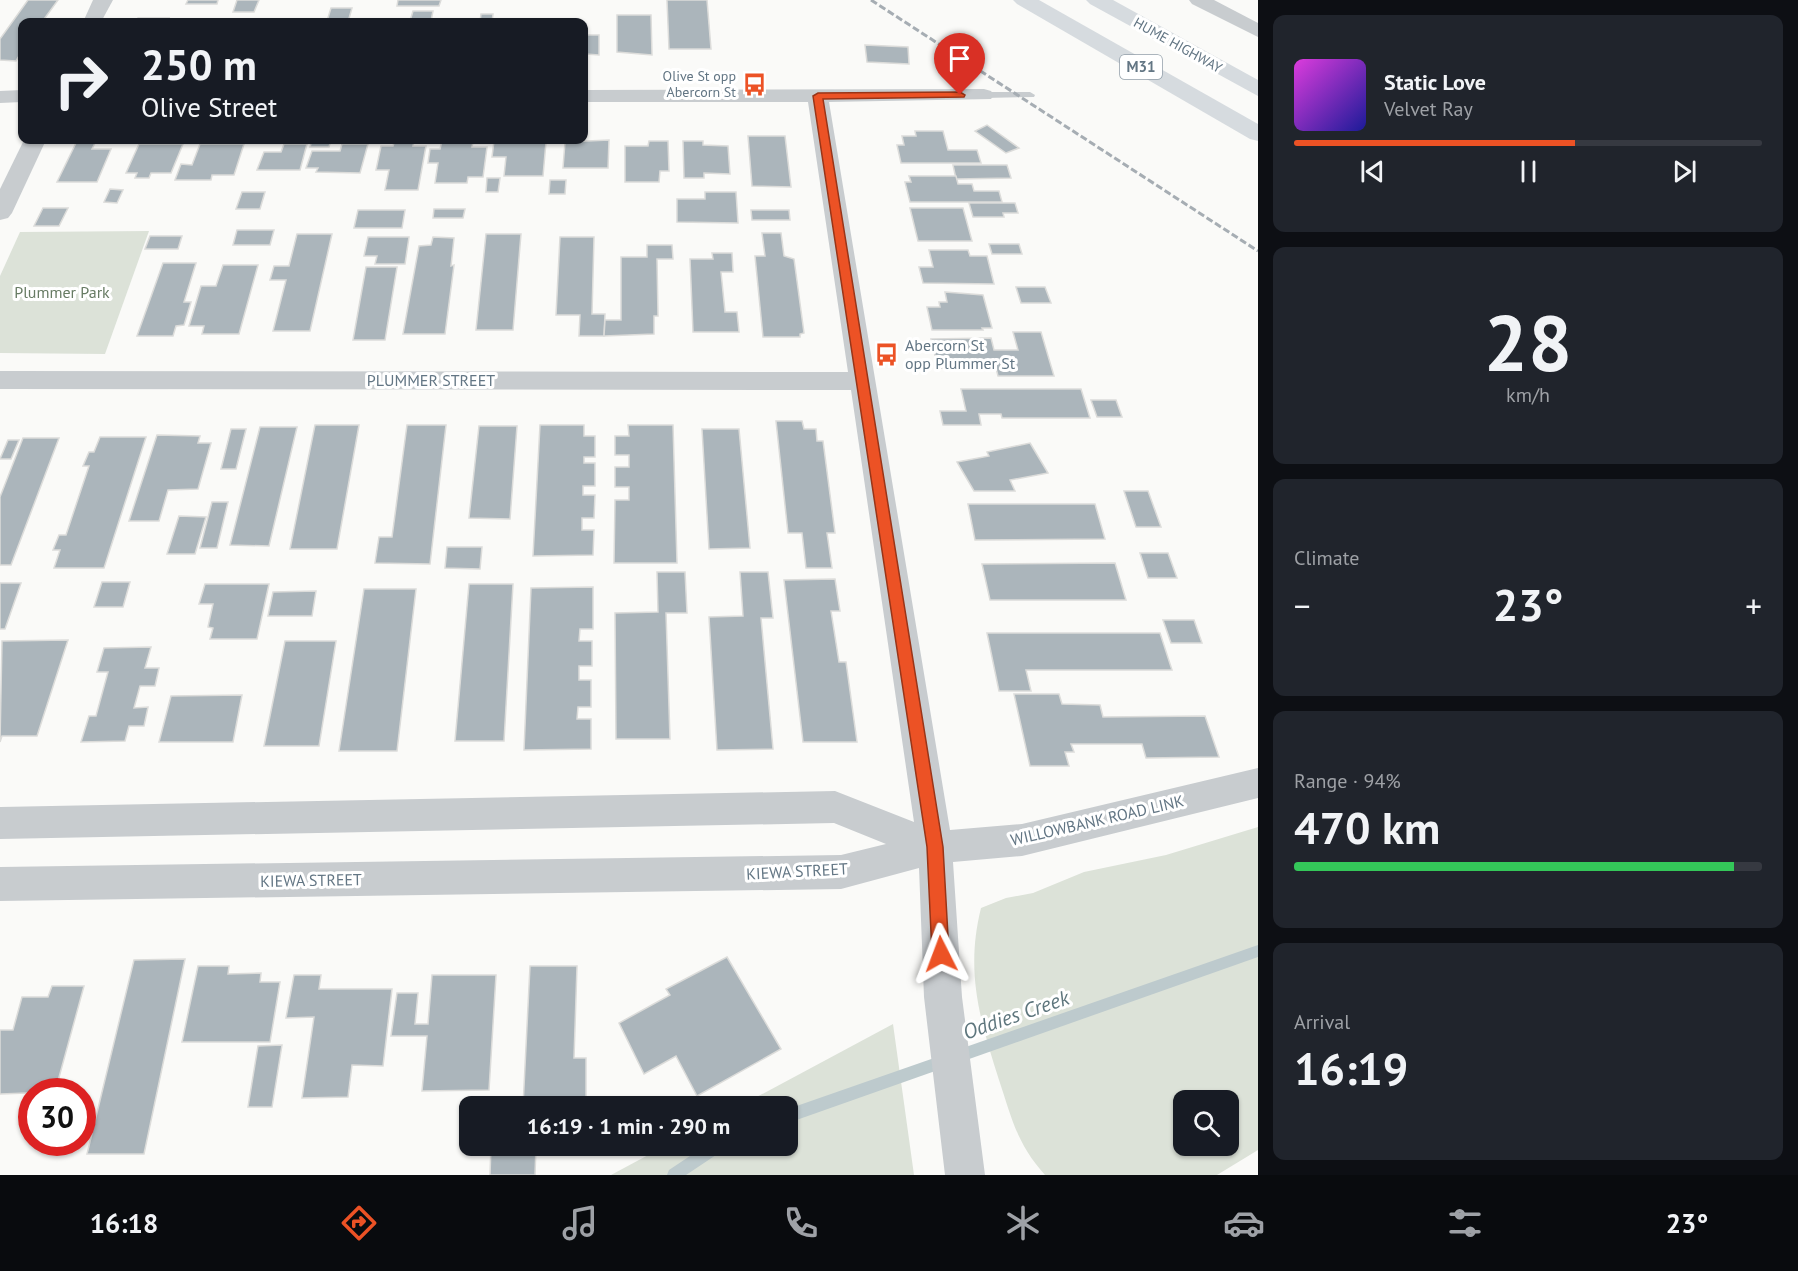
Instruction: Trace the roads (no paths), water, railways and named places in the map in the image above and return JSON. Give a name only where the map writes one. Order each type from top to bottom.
[{"type":"highway","name":"M31","points":[[1024,0],[1258,134]]},
{"type":"highway","name":"HUME HIGHWAY","points":[[1097,0],[1258,89]]},
{"type":"street","points":[[94,18],[103,0]]},
{"type":"street","points":[[1199,0],[1258,31]]},
{"type":"street","points":[[588,96],[984,95]]},
{"type":"street","points":[[0,97],[18,96]]},
{"type":"street","points":[[818,96],[935,847],[943,997],[965,1175]]},
{"type":"street","points":[[0,213],[33,144]]},
{"type":"street","name":"PLUMMER STREET","points":[[0,380],[861,381]]},
{"type":"street","name":"WILLOWBANK ROAD LINK","points":[[935,847],[1022,840],[1258,783]]},
{"type":"street","points":[[0,823],[834,807],[935,847]]},
{"type":"street","name":"KIEWA STREET","points":[[0,884],[841,872],[935,847]]},
{"type":"lane","points":[[984,95],[1030,95]]},
{"type":"waterway","name":"Oddies Creek","points":[[798,1112],[1258,951]]},
{"type":"waterway","name":"Oddies Creek","points":[[674,1175],[702,1156]]},
{"type":"railway","points":[[871,0],[1258,251]]},
{"type":"place","name":"Olive St opp Abercorn St","points":[[754,84]]},
{"type":"place","name":"Abercorn St opp Plummer St","points":[[887,354]]},
{"type":"park label","name":"Plummer Park","points":[[62,292]]}]
